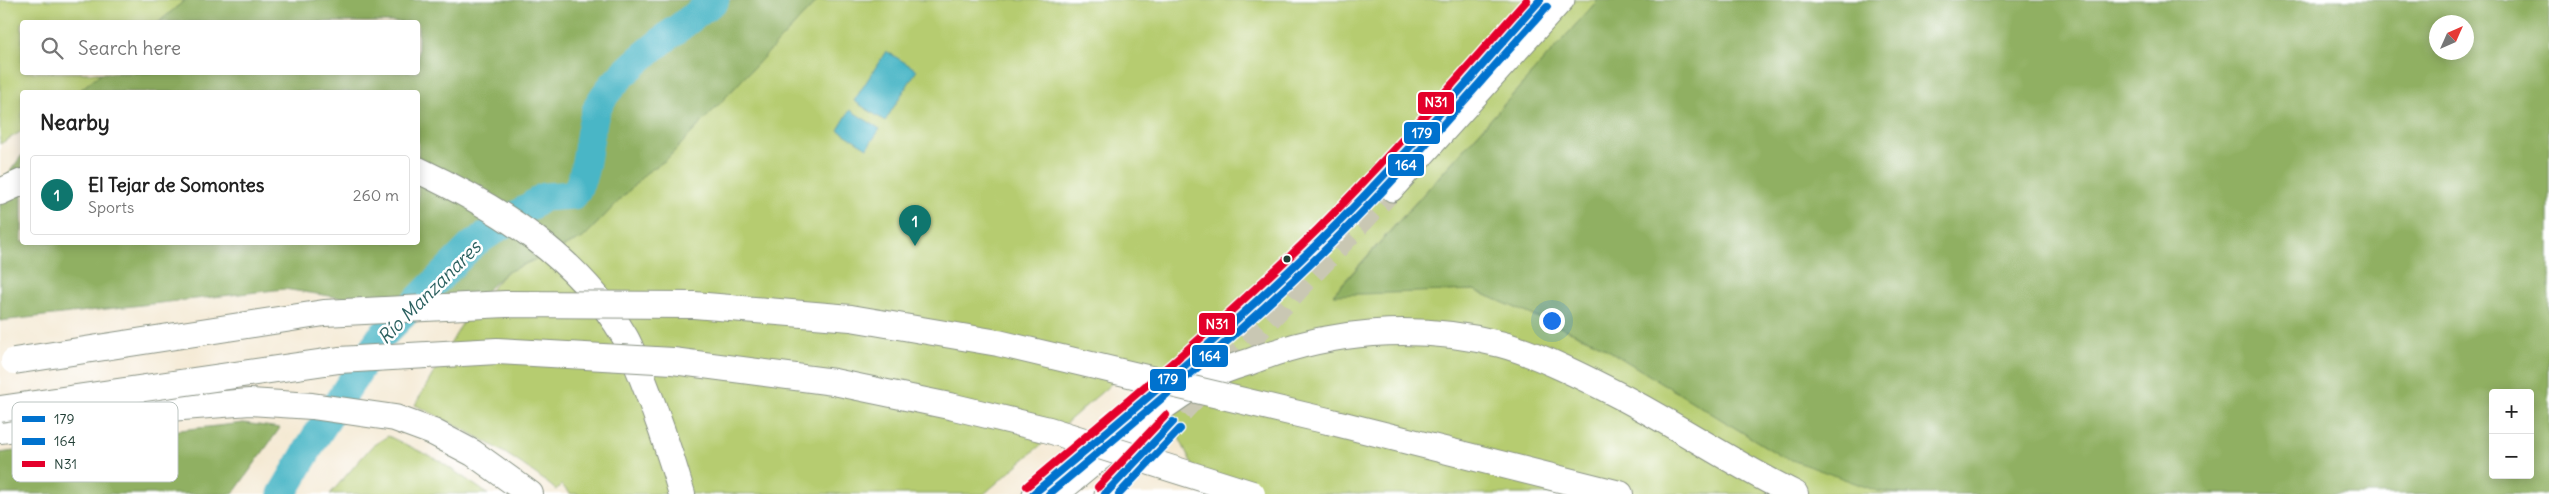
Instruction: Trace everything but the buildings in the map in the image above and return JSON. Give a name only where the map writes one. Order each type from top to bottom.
[{"type":"highway","points":[[420,171],[487,205],[544,244],[596,293],[626,338],[666,439],[682,494]]},
{"type":"highway","points":[[0,192],[20,183]]},
{"type":"highway","points":[[7,362],[324,313],[506,304],[694,306],[851,318],[998,343],[1328,421],[1620,494]]},
{"type":"highway","points":[[1055,494],[1150,417],[1211,376],[1274,352],[1345,335],[1418,331],[1501,344],[1550,364],[1622,397],[1752,474],[1795,494]]},
{"type":"highway","points":[[48,402],[339,360],[497,351],[673,361],[834,382],[954,407],[1049,430],[1252,494]]},
{"type":"highway","points":[[178,407],[250,402],[312,406],[395,418],[432,432],[473,453],[530,494]]},
{"type":"highway","points":[[366,414],[429,443],[452,456],[500,494]]},
{"type":"street","points":[[1033,494],[1158,389],[1293,267],[1380,178],[1540,0]]},
{"type":"street","points":[[1392,191],[1564,0]]},
{"type":"green space","points":[[0,0],[185,0],[161,20],[20,20],[20,75],[99,75],[80,90],[20,90],[20,132],[0,144]]},
{"type":"green space","points":[[185,0],[818,0],[666,160],[646,173],[583,238],[505,273],[460,316],[284,289],[0,321],[0,185],[20,158],[20,245],[420,245],[420,90],[80,90],[99,75],[420,75],[420,20],[161,20]]},
{"type":"green space","points":[[818,0],[1598,0],[1333,294],[1474,290],[1595,342],[1781,456],[1909,494],[1207,494],[1140,359],[984,494],[571,494],[561,485],[556,490],[505,453],[415,405],[463,322],[505,273],[583,238],[646,173],[666,160]]},
{"type":"green space","points":[[1598,0],[2549,0],[2549,494],[1904,494],[1877,491],[1781,456],[1595,342],[1474,290],[1333,295]]},
{"type":"green space","points":[[244,423],[280,428],[233,494],[0,494],[0,453],[12,451],[12,482],[178,482],[178,430]]},
{"type":"green space","points":[[388,436],[438,460],[488,494],[330,494],[372,446]]},
{"type":"water","points":[[886,51],[917,70],[885,121],[854,101]]},
{"type":"water","points":[[850,110],[880,129],[867,148],[838,130]]},
{"type":"waterway","name":"Río Manzanares","points":[[282,494],[316,436],[380,338],[472,245],[544,197],[574,195],[583,175],[593,122],[603,97],[615,82],[648,52],[715,0]]},
{"type":"tunnel","points":[[1116,482],[1392,191]]},
{"type":"transit line","name":"N31","points":[[1027,486],[1212,328],[1318,229],[1398,145],[1527,0]]},
{"type":"transit line","name":"179","points":[[1033,494],[1218,336],[1324,237],[1407,150],[1540,0]]},
{"type":"transit line","name":"164","points":[[1049,494],[1157,403],[1331,244],[1414,157],[1547,7]]},
{"type":"transit line","name":"N31","points":[[1098,487],[1166,415]]},
{"type":"transit line","name":"179","points":[[1105,494],[1173,422]]},
{"type":"transit line","name":"164","points":[[1119,494],[1180,429]]},
{"type":"place","name":"El Tejar de Somontes","points":[[915,246]]}]
